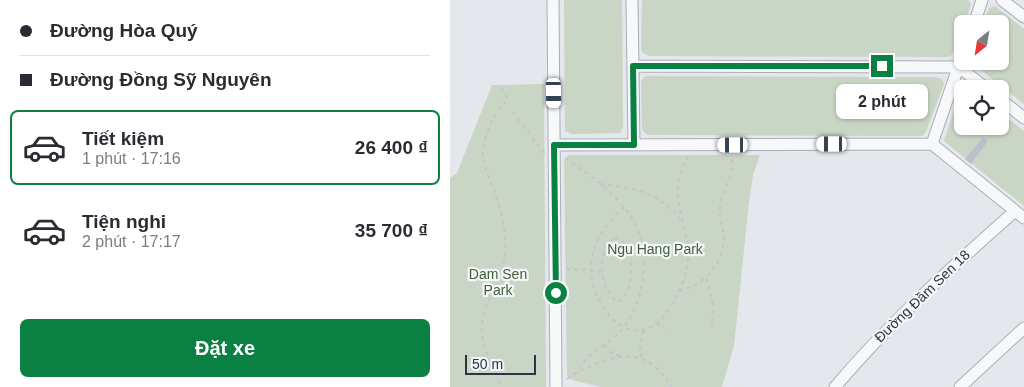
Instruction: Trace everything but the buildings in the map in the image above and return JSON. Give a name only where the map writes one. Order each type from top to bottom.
[{"type":"street","points":[[553,0],[556,387]]},
{"type":"street","points":[[632,0],[634,145]]},
{"type":"street","points":[[977,15],[982,0]]},
{"type":"street","points":[[1002,0],[1024,17]]},
{"type":"street","points":[[633,66],[954,61]]},
{"type":"street","points":[[932,144],[958,70]]},
{"type":"street","points":[[969,70],[979,80]]},
{"type":"street","points":[[1009,106],[1024,118]]},
{"type":"street","points":[[554,145],[932,144],[1020,214]]},
{"type":"street","name":"Đường Đầm Sen 18","points":[[834,387],[860,356],[913,302],[1020,214]]},
{"type":"street","points":[[960,387],[1024,328]]},
{"type":"path","points":[[501,88],[508,98],[499,108],[488,132],[483,150],[485,168],[494,190],[504,228],[506,254],[494,291],[485,309],[482,329],[484,352],[502,387]]},
{"type":"path","points":[[513,112],[547,157]]},
{"type":"path","points":[[624,208],[609,222],[600,236],[590,270],[598,300],[612,318],[630,330],[644,330],[657,323],[666,314],[684,278],[688,254],[677,194],[677,184],[683,165],[691,152]]},
{"type":"path","points":[[679,291],[695,286],[706,278],[720,256],[723,247],[724,231],[719,210],[732,171],[731,152]]},
{"type":"path","points":[[563,157],[600,184],[624,208],[637,230],[641,244],[644,271],[639,295],[624,327],[589,356],[577,371]]},
{"type":"path","points":[[600,184],[636,189],[652,195],[667,204],[682,220]]},
{"type":"path","points":[[614,238],[622,240],[628,250],[631,275],[627,292],[621,301],[616,301],[608,292],[603,272],[604,253],[608,244],[614,238]]},
{"type":"path","points":[[563,269],[603,272]]},
{"type":"path","points":[[706,278],[713,304],[712,327]]},
{"type":"path","points":[[657,323],[665,329]]},
{"type":"path","points":[[642,358],[640,342],[644,330]]},
{"type":"path","points":[[604,345],[610,352],[622,357]]},
{"type":"path","points":[[567,378],[577,371],[610,358],[642,358],[662,373],[671,387]]},
{"type":"green space","points":[[564,0],[622,0],[623,128],[620,133],[572,134],[565,131]]},
{"type":"green space","points":[[642,0],[969,0],[971,5],[967,15],[954,15],[954,52],[949,57],[649,56],[641,50]]},
{"type":"green space","points":[[995,6],[1006,15],[986,15],[989,8]]},
{"type":"green space","points":[[1009,17],[1024,29],[1024,104],[1009,92],[1009,80],[994,80],[981,70],[1009,70]]},
{"type":"green space","points":[[644,77],[935,77],[942,79],[944,84],[926,132],[922,136],[650,135],[642,130],[641,82]]},
{"type":"green space","name":"Dam Sen Park","points":[[544,84],[546,387],[450,387],[450,178],[457,173],[492,85]]},
{"type":"green space","points":[[954,110],[954,135],[1009,135],[1009,119],[1024,131],[1024,206],[944,141]]},
{"type":"green space","name":"Ngu Hang Park","points":[[569,155],[760,155],[753,175],[749,202],[734,346],[722,387],[600,387],[572,380],[567,375],[564,161]]},
{"type":"route","points":[[556,293],[554,145],[634,145],[633,66],[882,66]]}]
